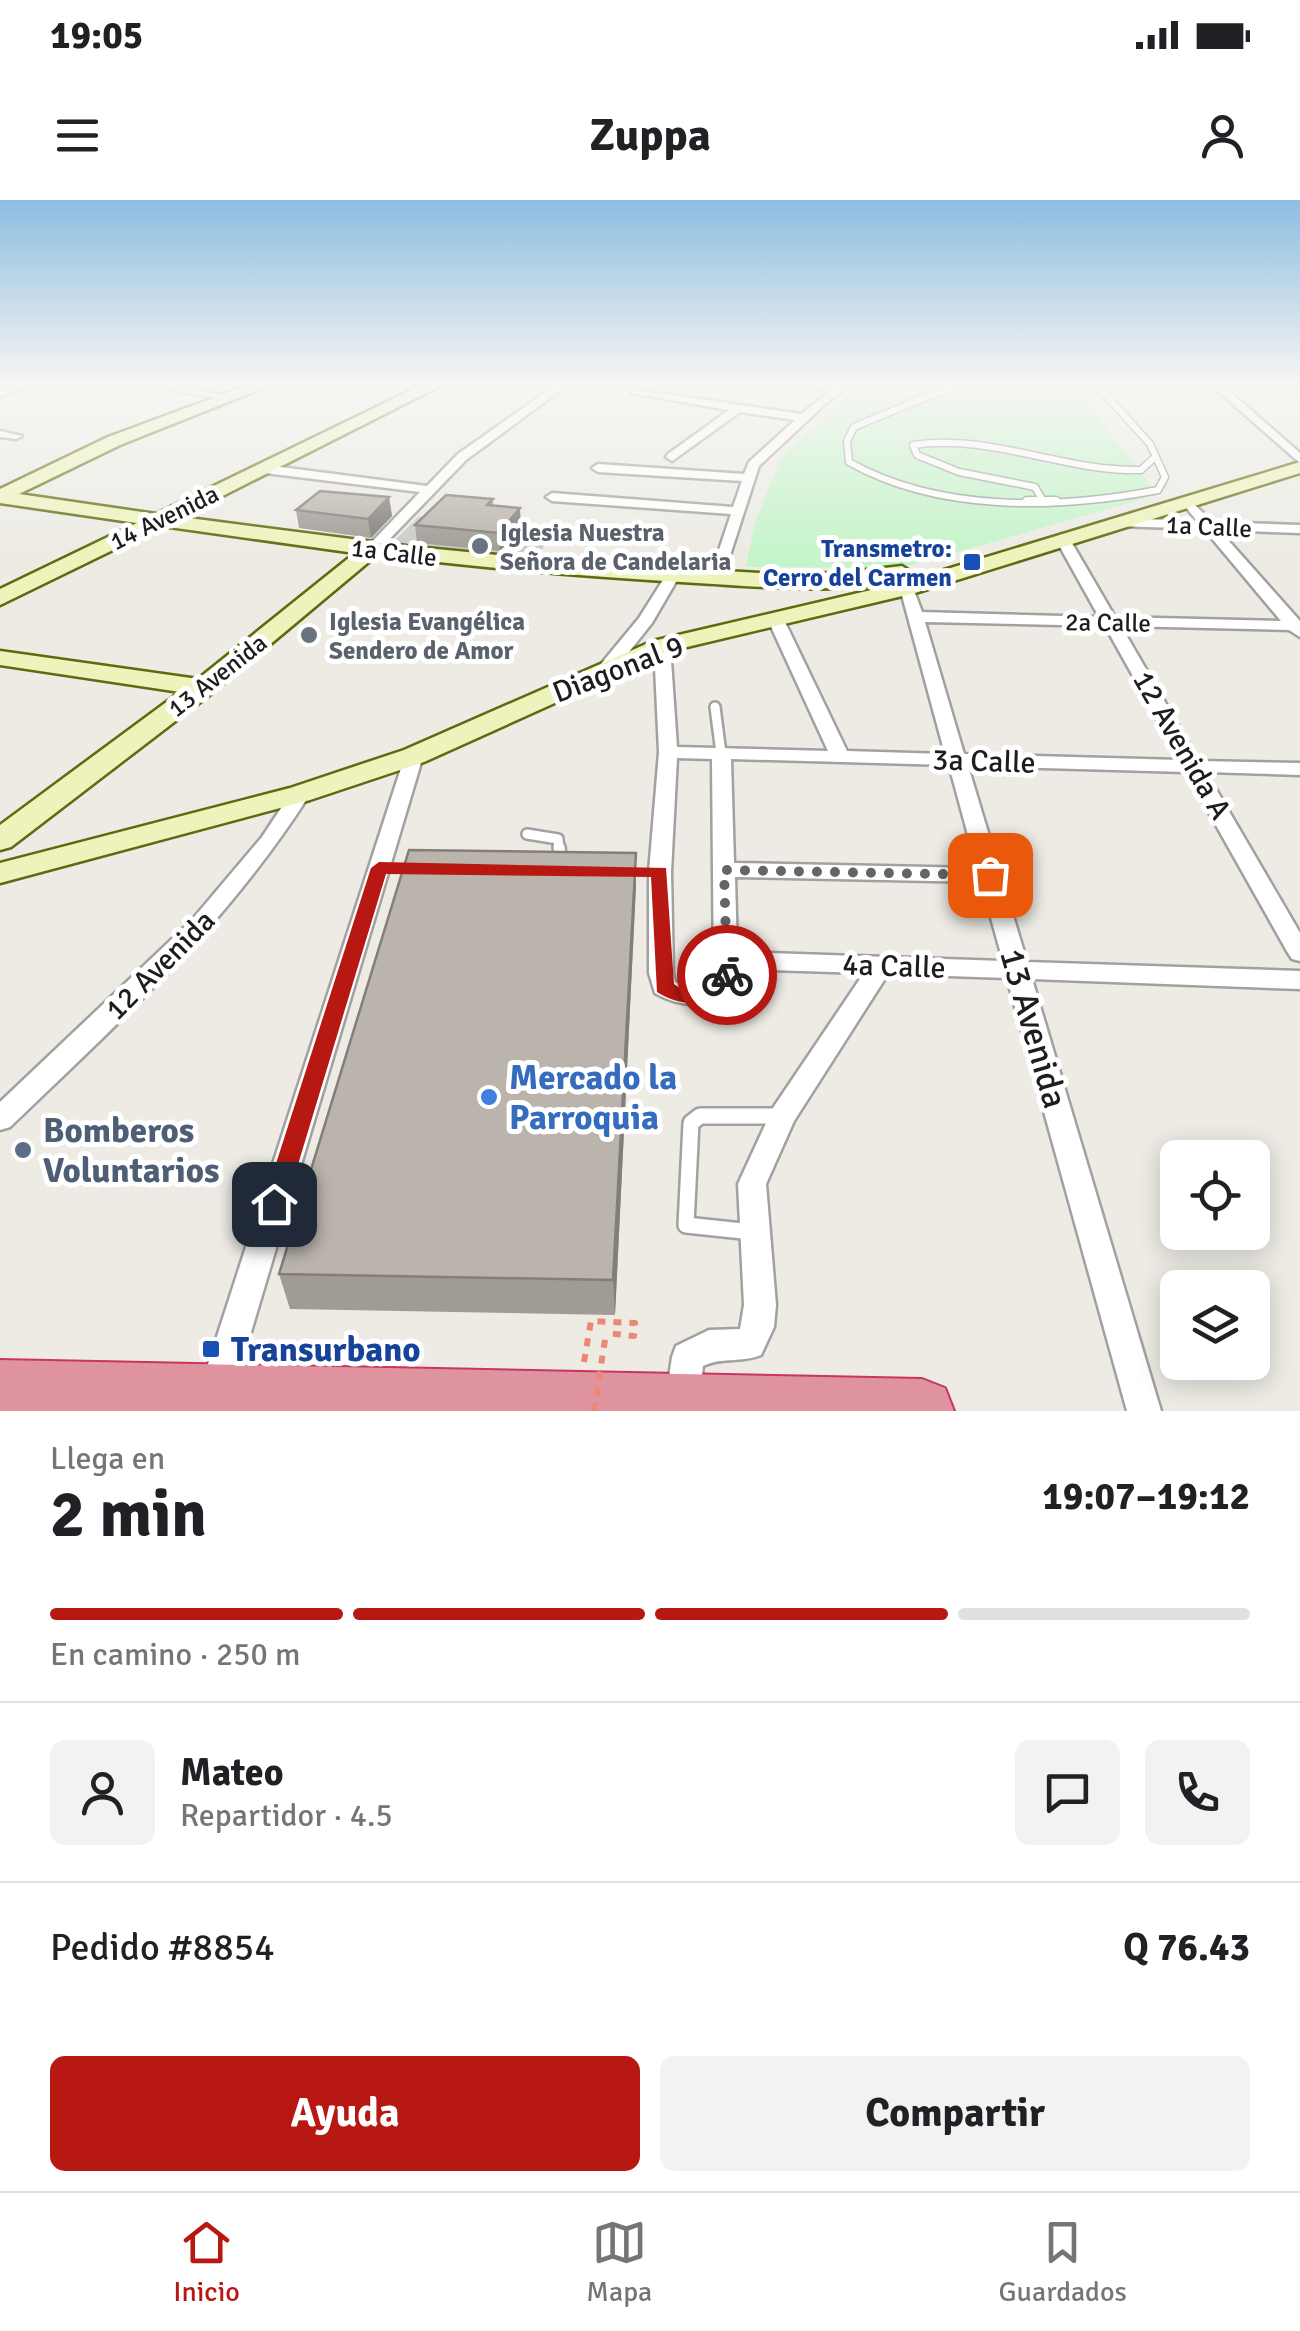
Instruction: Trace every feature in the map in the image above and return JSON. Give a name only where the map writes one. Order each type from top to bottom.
[{"type":"highway","points":[[0,1392],[214,1402],[922,1411]]},
{"type":"street","points":[[0,496],[113,441]]},
{"type":"street","name":"14 Avenida","points":[[0,598],[321,441]]},
{"type":"street","name":"13 Avenida","points":[[0,840],[203,688],[372,550],[462,457],[485,441]]},
{"type":"street","points":[[672,457],[694,441]]},
{"type":"street","points":[[717,576],[754,465],[781,441]]},
{"type":"street","points":[[1279,441],[1300,459]]},
{"type":"street","points":[[1285,446],[1300,446]]},
{"type":"street","name":"Diagonal 9","points":[[0,873],[300,794],[414,756],[662,646],[906,588],[1300,467]]},
{"type":"street","points":[[265,468],[432,490]]},
{"type":"street","points":[[598,468],[749,478]]},
{"type":"street","name":"1a Calle","points":[[0,496],[372,550],[526,567],[673,575],[856,578],[1028,548]]},
{"type":"street","points":[[552,496],[738,511]]},
{"type":"street","points":[[1187,501],[1298,629]]},
{"type":"street","name":"1a Calle","points":[[1118,522],[1300,530]]},
{"type":"street","name":"12 Avenida A","points":[[1062,538],[1300,953]]},
{"type":"street","points":[[607,668],[646,620],[673,575]]},
{"type":"street","name":"13 Avenida","points":[[906,588],[1144,1411]]},
{"type":"street","name":"2a Calle","points":[[916,617],[1298,629]]},
{"type":"street","points":[[776,620],[840,756]]},
{"type":"street","points":[[662,646],[668,752],[650,871],[664,987],[677,996],[722,991],[728,960],[721,753]]},
{"type":"street","points":[[0,658],[203,688]]},
{"type":"street","name":"3a Calle","points":[[668,752],[1300,769]]},
{"type":"street","points":[[214,1402],[388,868],[414,756]]},
{"type":"street","name":"12 Avenida","points":[[0,1119],[188,943],[268,846],[300,794]]},
{"type":"street","points":[[0,853],[10,860],[54,858]]},
{"type":"street","points":[[724,870],[990,875]]},
{"type":"street","name":"4a Calle","points":[[728,960],[1300,980]]},
{"type":"street","points":[[683,1408],[688,1357],[708,1346],[749,1344],[758,1327],[752,1184],[783,1116],[882,966]]},
{"type":"lane","points":[[848,441],[848,462],[886,482],[921,491],[1044,501],[1122,497],[1158,490],[1164,477],[1147,441]]},
{"type":"lane","points":[[1044,501],[1034,487],[959,472],[917,455],[913,445],[949,442],[1107,470],[1140,470],[1155,457]]},
{"type":"lane","points":[[715,707],[721,753]]},
{"type":"lane","points":[[526,834],[558,839],[562,870]]},
{"type":"lane","points":[[754,1232],[686,1225],[691,1123],[700,1116],[783,1116]]},
{"type":"path","points":[[590,1321],[635,1324],[634,1336],[606,1334],[594,1411]]},
{"type":"shaded area","points":[[419,516],[557,529],[536,557],[392,543]]},
{"type":"green space","points":[[799,441],[1116,441],[1157,495],[901,568],[746,567],[755,523],[781,458]]},
{"type":"building","points":[[320,491],[389,497],[368,519],[296,510]]},
{"type":"building","points":[[446,495],[493,499],[487,505],[520,508],[499,533],[415,525]]},
{"type":"building","name":"Mercado la Parroquia","points":[[409,850],[636,853],[613,1280],[279,1274]]},
{"type":"way so far","points":[[727,975],[724,870],[990,875]]},
{"type":"place","name":"Iglesia Nuestra Señora de Candelaria","points":[[480,546]]},
{"type":"place","name":"Transmetro: Cerro del Carmen","points":[[972,562]]},
{"type":"place","name":"Iglesia Evangélica Sendero de Amor","points":[[309,635]]},
{"type":"place","name":"Mercado la Parroquia","points":[[489,1097]]},
{"type":"place","name":"Bomberos Voluntarios","points":[[23,1150]]},
{"type":"place","name":"Transurbano","points":[[211,1349]]},
{"type":"route","points":[[274,1204],[379,868],[660,872],[664,987],[677,996],[715,994],[722,991],[727,975]]}]
